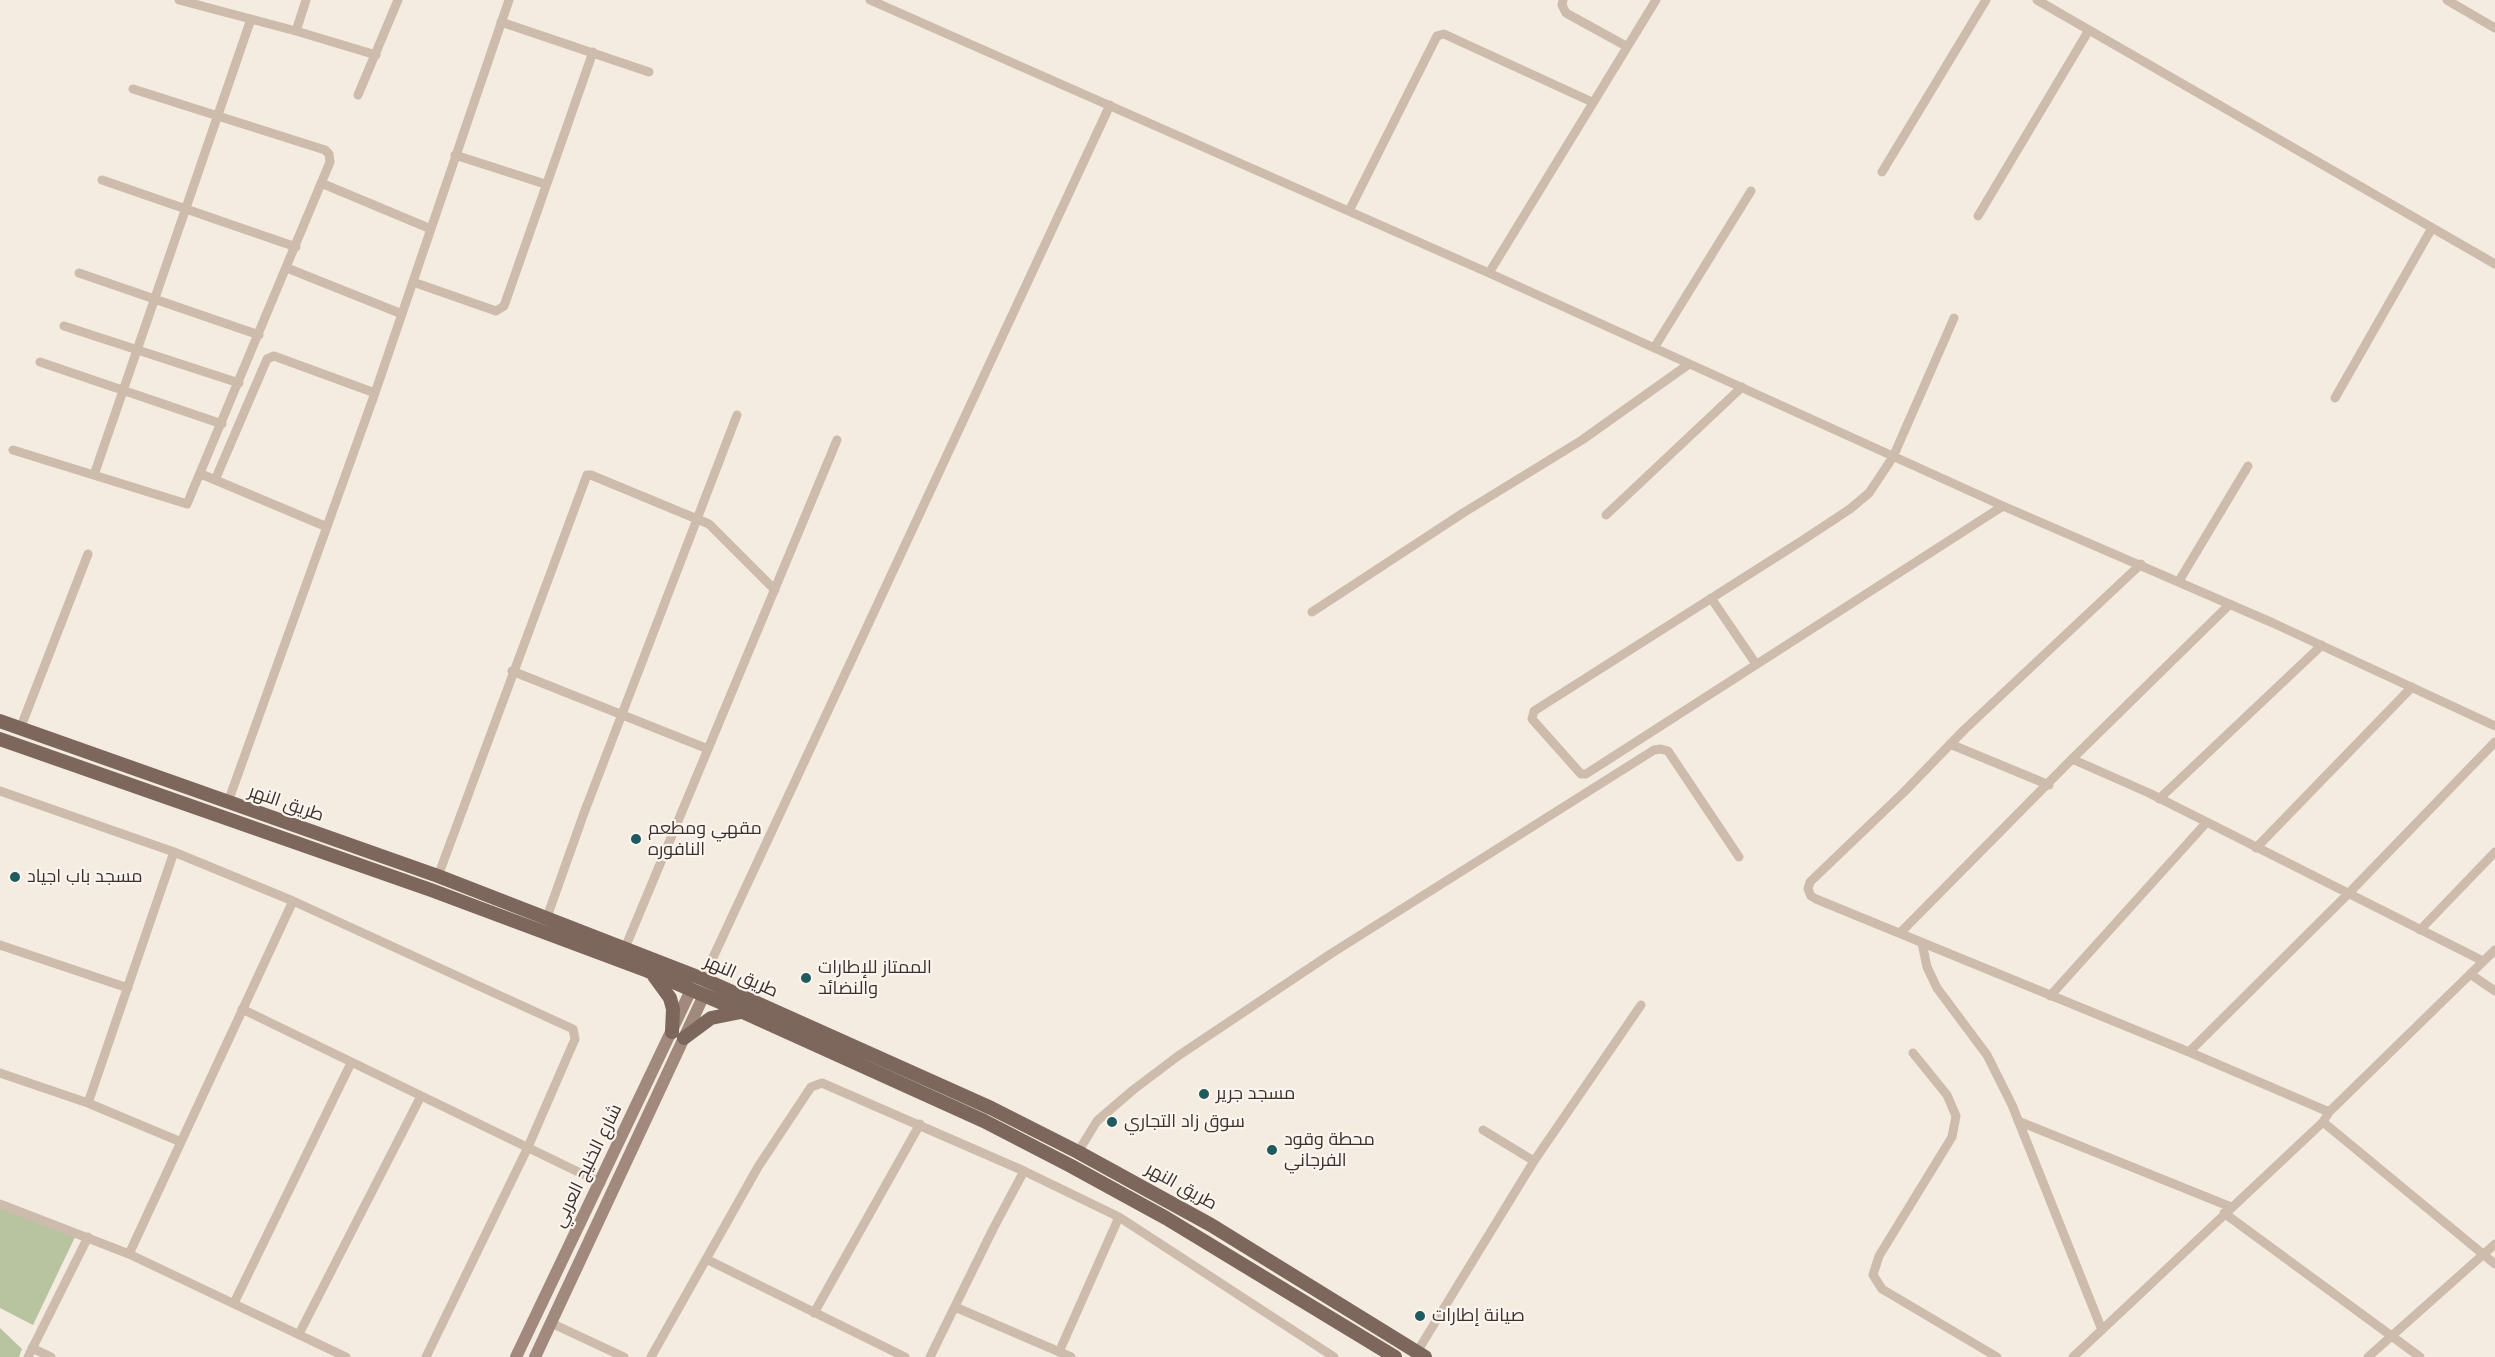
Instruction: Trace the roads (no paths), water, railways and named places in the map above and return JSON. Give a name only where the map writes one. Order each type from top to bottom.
[{"type":"main road","name":"طريق النهر","points":[[0,721],[438,876],[547,917],[703,980],[991,1108],[1078,1152],[1211,1225],[1421,1354]]},
{"type":"main road","name":"طريق النهر","points":[[0,739],[432,890],[648,971],[743,1012],[984,1121],[1071,1166],[1166,1218],[1395,1357]]},
{"type":"main road","points":[[648,971],[665,987],[673,1009],[678,1035],[711,1018],[743,1012]]},
{"type":"main road","name":"شارع الخليج العربي","points":[[535,1357],[678,1035],[691,990]]},
{"type":"main road","name":"شارع الخليج العربي","points":[[516,1357],[601,1182],[678,1035],[704,995]]},
{"type":"street","points":[[178,0],[195,2],[376,55]]},
{"type":"street","points":[[296,31],[306,0]]},
{"type":"street","points":[[358,95],[398,0]]},
{"type":"street","points":[[228,802],[375,393],[509,0]]},
{"type":"street","points":[[870,0],[1489,273],[2003,506],[2141,564],[2495,726]]},
{"type":"street","points":[[1563,0],[1562,5],[1566,13],[1626,46]]},
{"type":"street","points":[[1489,273],[1656,0]]},
{"type":"street","points":[[1882,172],[1986,0]]},
{"type":"street","points":[[2037,0],[2495,264]]},
{"type":"street","points":[[2447,0],[2495,28]]},
{"type":"street","points":[[94,475],[251,18]]},
{"type":"street","points":[[501,22],[649,72]]},
{"type":"street","points":[[1978,216],[2089,30]]},
{"type":"street","points":[[1349,211],[1437,36],[1444,34],[1592,102]]},
{"type":"street","points":[[413,282],[495,311],[504,306],[593,52]]},
{"type":"street","points":[[13,450],[187,504],[330,162],[329,154],[325,150],[133,89]]},
{"type":"street","points":[[703,980],[1110,105]]},
{"type":"street","points":[[455,155],[545,184]]},
{"type":"street","points":[[102,180],[186,207],[296,247]]},
{"type":"street","points":[[321,183],[431,229]]},
{"type":"street","points":[[1654,348],[1751,191]]},
{"type":"street","points":[[2335,398],[2432,228]]},
{"type":"street","points":[[286,268],[402,314]]},
{"type":"street","points":[[79,273],[259,335]]},
{"type":"street","points":[[1954,318],[1893,457],[1869,493],[1850,509],[1534,711],[1532,719],[1583,775],[2003,506]]},
{"type":"street","points":[[64,326],[239,383]]},
{"type":"street","points":[[215,480],[267,359],[278,357],[375,393]]},
{"type":"street","points":[[40,362],[222,424]]},
{"type":"street","points":[[1312,612],[1463,513],[1582,440],[1689,363]]},
{"type":"street","points":[[1606,515],[1742,387]]},
{"type":"street","points":[[547,917],[621,714],[737,415]]},
{"type":"street","points":[[625,948],[837,440]]},
{"type":"street","points":[[2179,581],[2248,466]]},
{"type":"street","points":[[201,474],[327,527]]},
{"type":"street","points":[[438,876],[512,671],[587,476],[591,475],[696,518],[712,527],[775,590]]},
{"type":"street","points":[[20,729],[88,554]]},
{"type":"street","points":[[2141,564],[1950,744],[1810,882],[1808,890],[1816,899],[2329,1112]]},
{"type":"street","points":[[1712,598],[1756,664]]},
{"type":"street","points":[[1900,933],[2230,604]]},
{"type":"street","points":[[2159,799],[2322,645]]},
{"type":"street","points":[[512,671],[708,749]]},
{"type":"street","points":[[2256,848],[2412,687]]},
{"type":"street","points":[[2189,1052],[2347,895],[2495,742]]},
{"type":"street","points":[[1950,744],[2049,785]]},
{"type":"street","points":[[1078,1152],[1097,1121],[1132,1090],[1178,1056],[1332,953],[1654,750],[1668,751],[1739,858]]},
{"type":"street","points":[[2072,759],[2159,799],[2483,961]]},
{"type":"street","points":[[0,791],[174,852],[293,901],[573,1029],[575,1039],[528,1147],[426,1357]]},
{"type":"street","points":[[2050,996],[2206,823]]},
{"type":"street","points":[[88,1103],[174,852]]},
{"type":"street","points":[[2420,930],[2495,852]]},
{"type":"street","points":[[129,1254],[293,901]]},
{"type":"street","points":[[1922,943],[1927,967],[1937,988],[1987,1056],[2018,1121],[2102,1330]]},
{"type":"street","points":[[0,945],[128,988]]},
{"type":"street","points":[[2073,1357],[2323,1122],[2329,1112],[2495,950]]},
{"type":"street","points":[[2470,974],[2495,991]]},
{"type":"street","points":[[1421,1354],[1534,1161],[1641,1005]]},
{"type":"street","points":[[242,1009],[601,1182]]},
{"type":"street","points":[[1913,1053],[1947,1095],[1956,1116],[1952,1137],[1879,1256],[1873,1275],[1882,1289],[1996,1357]]},
{"type":"street","points":[[234,1303],[351,1063]]},
{"type":"street","points":[[0,1073],[88,1103],[181,1142]]},
{"type":"street","points":[[651,1357],[758,1167],[813,1084],[822,1083],[920,1124],[1119,1217],[1334,1357]]},
{"type":"street","points":[[299,1334],[422,1096]]},
{"type":"street","points":[[2018,1121],[2228,1210],[2420,1357]]},
{"type":"street","points":[[2323,1122],[2495,1264]]},
{"type":"street","points":[[814,1313],[920,1124]]},
{"type":"street","points":[[1483,1130],[1534,1161]]},
{"type":"street","points":[[930,1357],[1024,1171]]},
{"type":"street","points":[[0,1204],[129,1254],[346,1357]]},
{"type":"street","points":[[1059,1352],[1119,1217]]},
{"type":"street","points":[[51,1357],[30,1353],[88,1237]]},
{"type":"street","points":[[2368,1357],[2495,1244]]},
{"type":"street","points":[[706,1259],[905,1357]]},
{"type":"street","points":[[954,1307],[1071,1357]]},
{"type":"street","points":[[552,1323],[624,1357]]},
{"type":"place","name":"مقهي ومطعم النافوره","points":[[636,839]]},
{"type":"place","name":"مسجد باب اجياد","points":[[15,877]]},
{"type":"place","name":"الممتاز للإطارات والنضائد","points":[[806,978]]},
{"type":"place","name":"مسجد جرير","points":[[1204,1094]]},
{"type":"place","name":"سوق زاد التجاري","points":[[1112,1122]]},
{"type":"place","name":"محطة وقود الفرجاني","points":[[1272,1150]]},
{"type":"place","name":"صيانة إطارات","points":[[1420,1316]]}]
